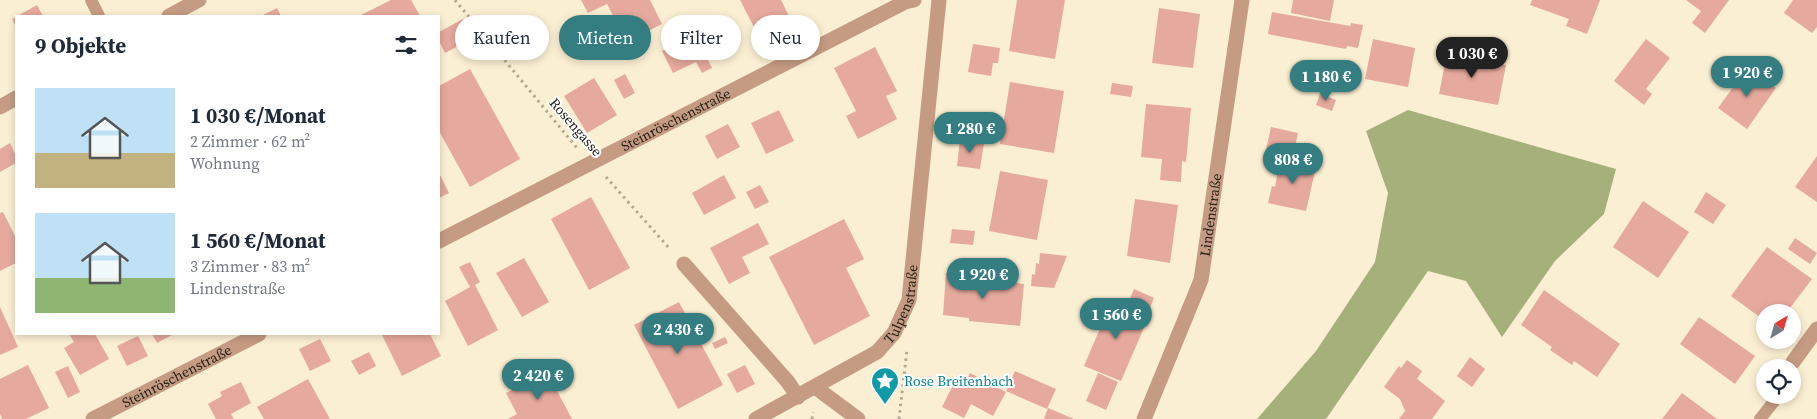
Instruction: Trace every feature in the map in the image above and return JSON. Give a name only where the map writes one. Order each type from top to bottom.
[{"type":"street","points":[[171,15],[199,0]]},
{"type":"street","name":"Steinröschenstraße","points":[[440,240],[905,2],[914,0]]},
{"type":"street","name":"Tulpenstraße","points":[[756,419],[877,352],[894,333],[909,300],[938,0]]},
{"type":"street","name":"Lindenstraße","points":[[1144,419],[1201,280],[1242,0]]},
{"type":"street","points":[[0,107],[15,99]]},
{"type":"street","points":[[684,264],[788,382],[798,397]]},
{"type":"street","points":[[1796,359],[1817,329]]},
{"type":"street","name":"Steinröschenstraße","points":[[93,419],[257,335]]},
{"type":"street","points":[[815,387],[858,419]]},
{"type":"lane","points":[[91,0],[98,15]]},
{"type":"lane","points":[[1760,419],[1771,404]]},
{"type":"path","name":"Rosengasse","points":[[455,0],[580,152],[592,162],[684,264]]},
{"type":"path","points":[[899,419],[907,348]]},
{"type":"path","points":[[812,419],[813,412]]},
{"type":"green space","points":[[1408,110],[1616,169],[1604,214],[1555,261],[1502,337],[1466,281],[1428,271],[1326,419],[1257,419],[1316,351],[1375,262],[1388,193],[1366,131]]},
{"type":"building","points":[[391,0],[411,0],[419,15],[361,15]]},
{"type":"building","points":[[581,0],[650,0],[661,25],[651,30],[651,15],[613,15],[607,4],[588,13]]},
{"type":"building","points":[[740,0],[781,0],[788,15],[751,15],[751,21]]},
{"type":"building","points":[[1017,0],[1065,0],[1055,59],[1009,51]]},
{"type":"building","points":[[1293,0],[1334,0],[1330,21],[1291,13]]},
{"type":"building","points":[[1532,0],[1600,0],[1587,34],[1566,26],[1569,19],[1530,5]]},
{"type":"building","points":[[1686,0],[1729,0],[1705,33],[1692,23],[1701,11]]},
{"type":"building","points":[[1793,0],[1817,0],[1817,27],[1812,33],[1784,13]]},
{"type":"building","points":[[37,5],[42,15],[19,15]]},
{"type":"building","points":[[277,8],[280,15],[263,15]]},
{"type":"building","points":[[1159,8],[1200,14],[1193,68],[1152,63]]},
{"type":"building","points":[[1272,12],[1350,26],[1351,23],[1363,25],[1358,48],[1347,46],[1346,49],[1268,34]]},
{"type":"building","points":[[455,23],[455,48],[445,53],[440,43],[440,31]]},
{"type":"building","points":[[1373,39],[1415,48],[1408,87],[1365,79]]},
{"type":"building","points":[[1646,39],[1670,58],[1646,89],[1652,94],[1644,105],[1614,81]]},
{"type":"building","points":[[973,44],[1000,48],[998,63],[993,63],[991,76],[968,72]]},
{"type":"building","points":[[875,47],[897,91],[886,96],[897,119],[858,139],[846,116],[856,111],[834,68]]},
{"type":"building","points":[[1447,53],[1506,65],[1498,105],[1439,94]]},
{"type":"building","points":[[666,60],[708,60],[712,68],[702,73],[696,62],[673,73]]},
{"type":"building","points":[[1747,68],[1776,88],[1747,129],[1718,108]]},
{"type":"building","points":[[470,69],[520,159],[470,187],[440,133],[440,85]]},
{"type":"building","points":[[625,74],[635,93],[624,99],[614,80]]},
{"type":"building","points":[[594,78],[617,115],[587,133],[564,96]]},
{"type":"building","points":[[1010,82],[1064,91],[1054,153],[1000,144]]},
{"type":"building","points":[[1112,83],[1133,86],[1131,97],[1110,94]]},
{"type":"building","points":[[1320,94],[1336,100],[1332,111],[1316,105]]},
{"type":"building","points":[[1146,104],[1191,108],[1186,162],[1182,161],[1181,182],[1160,180],[1162,159],[1141,157]]},
{"type":"building","points":[[779,110],[794,141],[766,154],[751,123]]},
{"type":"building","points":[[728,124],[740,147],[717,159],[705,136]]},
{"type":"building","points":[[1271,127],[1298,133],[1293,156],[1266,150]]},
{"type":"building","points":[[960,139],[984,142],[980,169],[957,166]]},
{"type":"building","points":[[10,143],[15,154],[15,164],[0,172],[0,149]]},
{"type":"building","points":[[1817,156],[1817,202],[1795,187]]},
{"type":"building","points":[[1280,159],[1316,167],[1306,211],[1268,203],[1272,186],[1275,187]]},
{"type":"building","points":[[1000,171],[1048,180],[1037,240],[989,231]]},
{"type":"building","points":[[440,175],[449,193],[440,198]]},
{"type":"building","points":[[724,175],[736,198],[704,215],[692,193]]},
{"type":"building","points":[[760,185],[769,202],[755,209],[746,192]]},
{"type":"building","points":[[1706,192],[1726,205],[1713,224],[1694,212]]},
{"type":"building","points":[[591,197],[630,268],[589,290],[551,219]]},
{"type":"building","points":[[1135,199],[1178,205],[1170,263],[1127,256]]},
{"type":"building","points":[[1643,201],[1689,232],[1658,278],[1613,247]]},
{"type":"building","points":[[3,212],[15,236],[15,264],[0,271],[0,213]]},
{"type":"building","points":[[844,219],[864,259],[846,268],[870,316],[814,345],[769,257]]},
{"type":"building","points":[[758,223],[769,244],[742,257],[750,273],[729,284],[710,248]]},
{"type":"building","points":[[952,229],[975,231],[973,245],[950,243]]},
{"type":"building","points":[[1795,238],[1817,253],[1810,264],[1788,249]]},
{"type":"building","points":[[1767,247],[1812,279],[1793,304],[1756,304],[1756,314],[1731,296]]},
{"type":"building","points":[[1040,253],[1067,256],[1054,288],[1031,286],[1032,274],[1035,275],[1036,263],[1039,264]]},
{"type":"building","points":[[524,258],[549,302],[522,317],[496,273]]},
{"type":"building","points":[[470,262],[480,282],[475,285],[498,330],[468,346],[445,301],[470,287],[459,267]]},
{"type":"building","points":[[946,273],[1024,284],[1020,326],[969,321],[969,318],[943,315]]},
{"type":"building","points":[[1134,289],[1154,298],[1148,312],[1128,303]]},
{"type":"building","points":[[1544,290],[1620,344],[1597,377],[1574,361],[1572,365],[1550,350],[1552,347],[1521,325]]},
{"type":"building","points":[[1110,300],[1149,316],[1121,381],[1084,366]]},
{"type":"building","points":[[679,302],[723,385],[678,409],[634,325]]},
{"type":"building","points":[[0,307],[18,347],[0,355]]},
{"type":"building","points":[[1699,317],[1755,356],[1735,384],[1680,344]]},
{"type":"building","points":[[70,335],[96,335],[109,359],[80,375],[64,348],[74,342]]},
{"type":"building","points":[[153,335],[172,335],[157,343]]},
{"type":"building","points":[[382,335],[430,335],[441,356],[402,376]]},
{"type":"building","points":[[138,336],[148,356],[127,366],[117,346]]},
{"type":"building","points":[[725,337],[728,343],[715,349],[712,343]]},
{"type":"building","points":[[320,339],[331,361],[310,371],[299,349]]},
{"type":"building","points":[[369,352],[376,366],[359,375],[351,361]]},
{"type":"building","points":[[1470,357],[1485,369],[1472,387],[1457,376]]},
{"type":"building","points":[[1407,360],[1422,371],[1417,379],[1445,401],[1432,419],[1399,419],[1405,411],[1400,399],[1384,387],[1399,366],[1401,368]]},
{"type":"building","points":[[28,365],[49,408],[26,419],[2,419],[0,414],[0,379]]},
{"type":"building","points":[[745,365],[755,384],[737,393],[727,374]]},
{"type":"building","points":[[68,366],[80,392],[68,398],[55,372]]},
{"type":"building","points":[[1015,371],[1056,389],[1047,409],[1006,391]]},
{"type":"building","points":[[547,372],[572,419],[508,419],[517,414],[506,393]]},
{"type":"building","points":[[970,373],[1006,392],[993,416],[971,404],[964,418],[942,407],[954,383],[963,388]]},
{"type":"building","points":[[1098,373],[1118,382],[1106,410],[1086,401]]},
{"type":"building","points":[[308,379],[330,419],[264,419],[257,407]]},
{"type":"building","points":[[241,382],[251,403],[231,414],[234,419],[216,419],[208,404],[222,396],[220,392]]},
{"type":"building","points":[[1682,393],[1717,419],[1662,419]]},
{"type":"building","points":[[1048,408],[1074,419],[1044,419]]},
{"type":"place","name":"Rose Breitenbach","points":[[885,405]]}]
